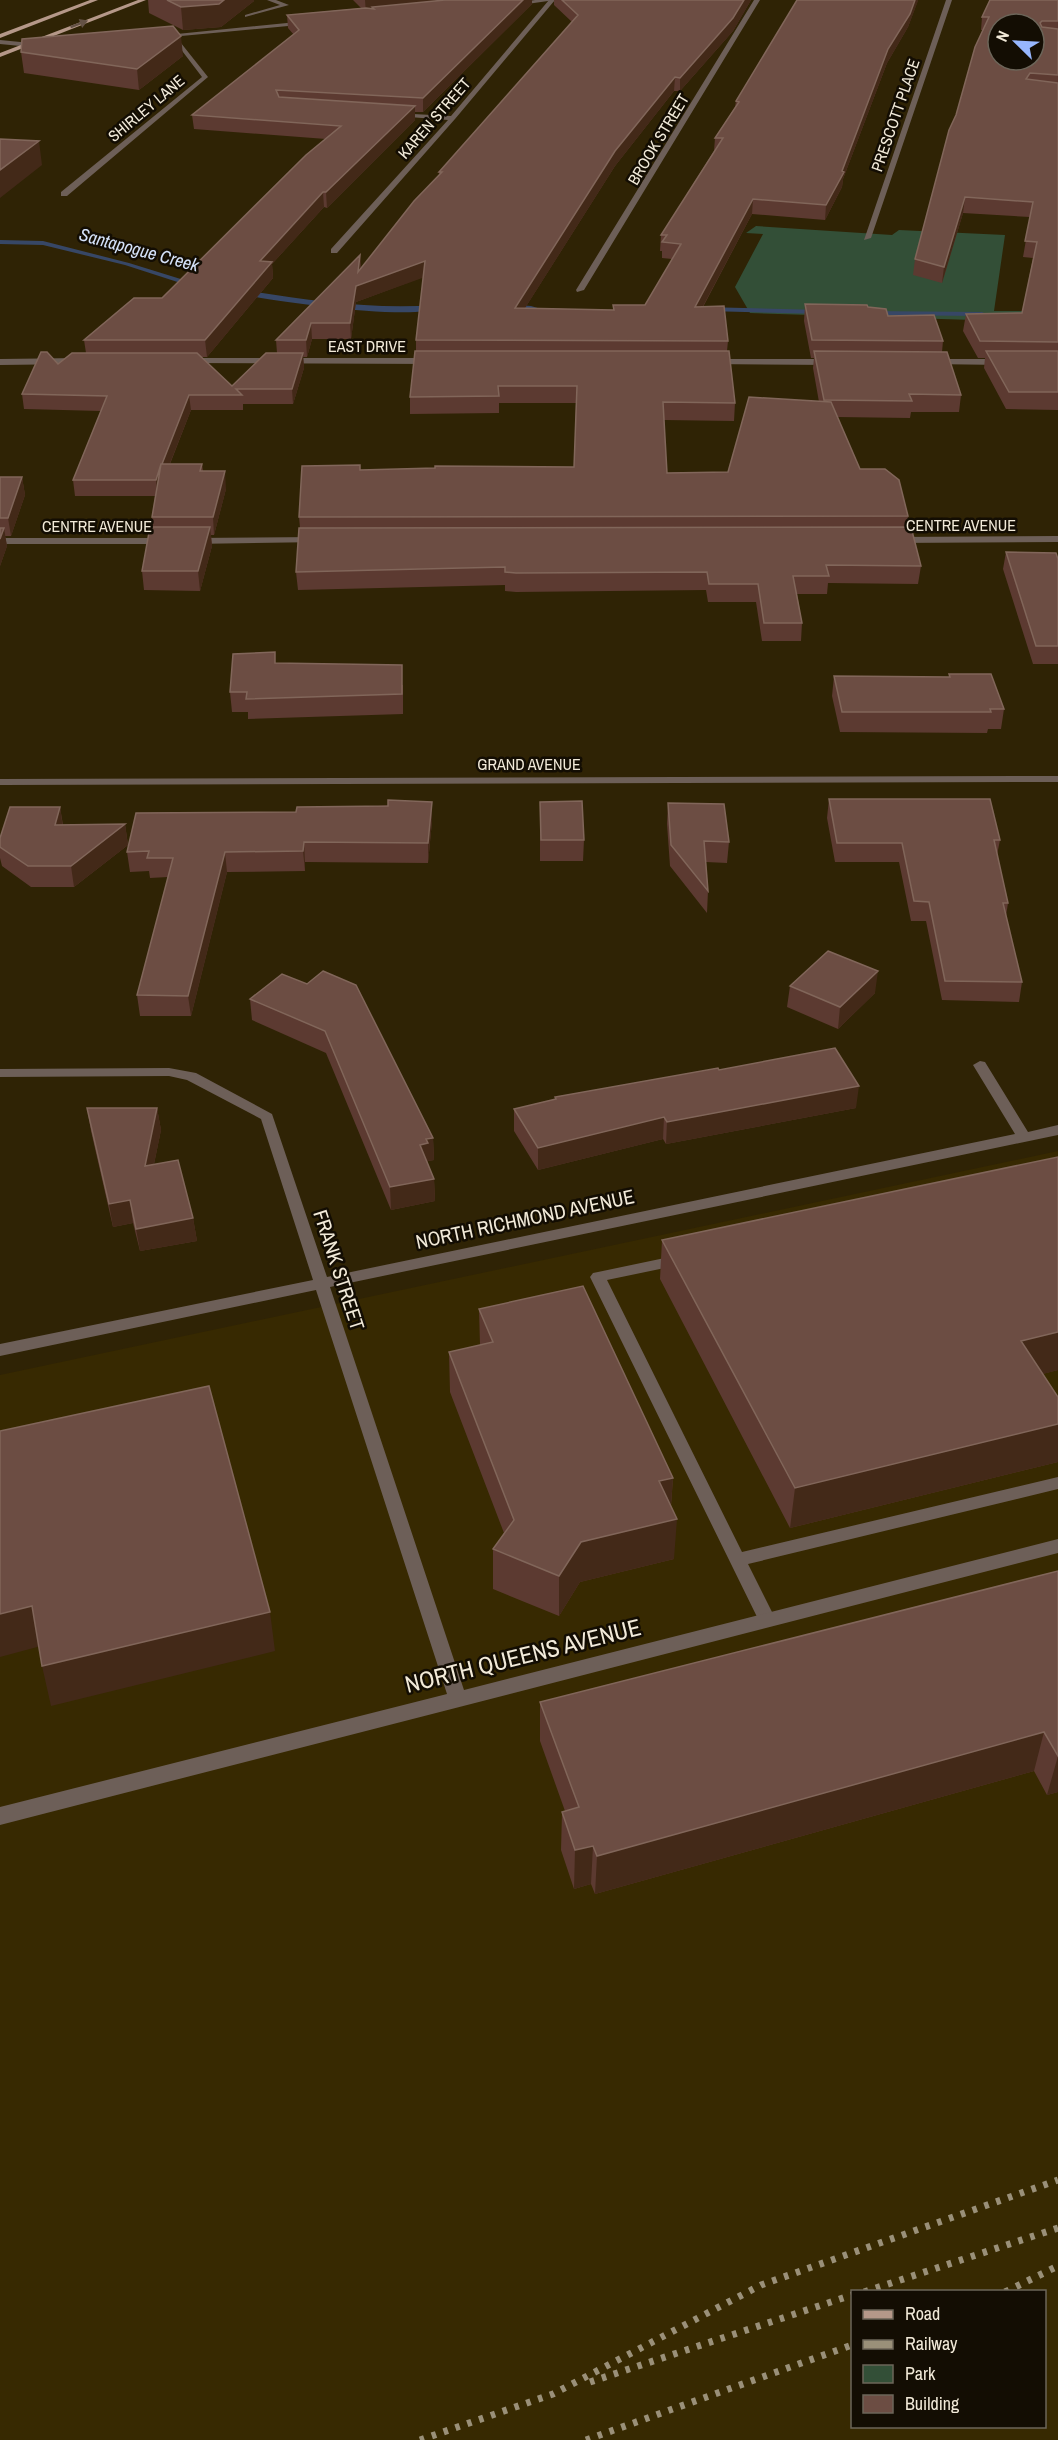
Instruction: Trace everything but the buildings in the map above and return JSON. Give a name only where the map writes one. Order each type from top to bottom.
[{"type":"main road","points":[[0,36],[95,0]]},
{"type":"main road","points":[[0,55],[143,0]]},
{"type":"main road","points":[[57,23],[104,4]]},
{"type":"main road","points":[[3,42],[22,37]]},
{"type":"street","points":[[247,16],[286,5],[270,0]]},
{"type":"street","points":[[504,4],[552,0]]},
{"type":"street","name":"KAREN STREET","points":[[334,251],[453,118],[552,0]]},
{"type":"street","name":"BROOK STREET","points":[[580,290],[758,0]]},
{"type":"street","name":"PRESCOTT PLACE","points":[[867,238],[949,0]]},
{"type":"street","points":[[157,37],[315,22]]},
{"type":"street","name":"SHIRLEY LANE","points":[[64,194],[205,77],[173,35]]},
{"type":"street","points":[[3,42],[48,46]]},
{"type":"street","points":[[385,114],[453,118]]},
{"type":"street","name":"EAST DRIVE","points":[[177,361],[439,361]]},
{"type":"street","points":[[0,362],[94,362]]},
{"type":"street","points":[[700,362],[843,362]]},
{"type":"street","points":[[927,362],[1010,363]]},
{"type":"street","name":"CENTRE AVENUE","points":[[878,540],[1058,539]]},
{"type":"street","name":"CENTRE AVENUE","points":[[0,541],[330,540]]},
{"type":"street","name":"GRAND AVENUE","points":[[0,782],[1058,779]]},
{"type":"street","points":[[980,1065],[1024,1137]]},
{"type":"street","name":"FRANK STREET","points":[[0,1073],[169,1072],[190,1076],[267,1117],[458,1699]]},
{"type":"street","name":"NORTH RICHMOND AVENUE","points":[[0,1350],[1058,1130]]},
{"type":"street","points":[[691,1258],[598,1277],[767,1620]]},
{"type":"street","points":[[737,1560],[1058,1483]]},
{"type":"street","name":"NORTH QUEENS AVENUE","points":[[0,1816],[1058,1546]]},
{"type":"shaded area","points":[[1058,1151],[1058,2440],[0,2440],[0,1375]]},
{"type":"green space","points":[[756,226],[892,235],[899,230],[1005,235],[994,311],[1058,311],[1006,321],[750,313],[735,287],[763,234],[746,233]]},
{"type":"waterway","name":"Santapogue Creek","points":[[0,242],[43,243],[127,264],[196,285]]},
{"type":"waterway","name":"Santapogue Creek","points":[[242,292],[363,308],[437,307]]},
{"type":"waterway","name":"Santapogue Creek","points":[[507,306],[531,308],[550,313]]},
{"type":"waterway","name":"Santapogue Creek","points":[[707,309],[823,312]]},
{"type":"waterway","name":"Santapogue Creek","points":[[869,313],[982,314]]},
{"type":"railway","points":[[420,2440],[553,2394],[761,2285],[1058,2180]]},
{"type":"railway","points":[[870,2290],[1058,2228]]},
{"type":"railway","points":[[1009,2290],[1058,2266]]},
{"type":"railway","points":[[590,2382],[851,2295]]},
{"type":"railway","points":[[586,2440],[851,2345]]}]
